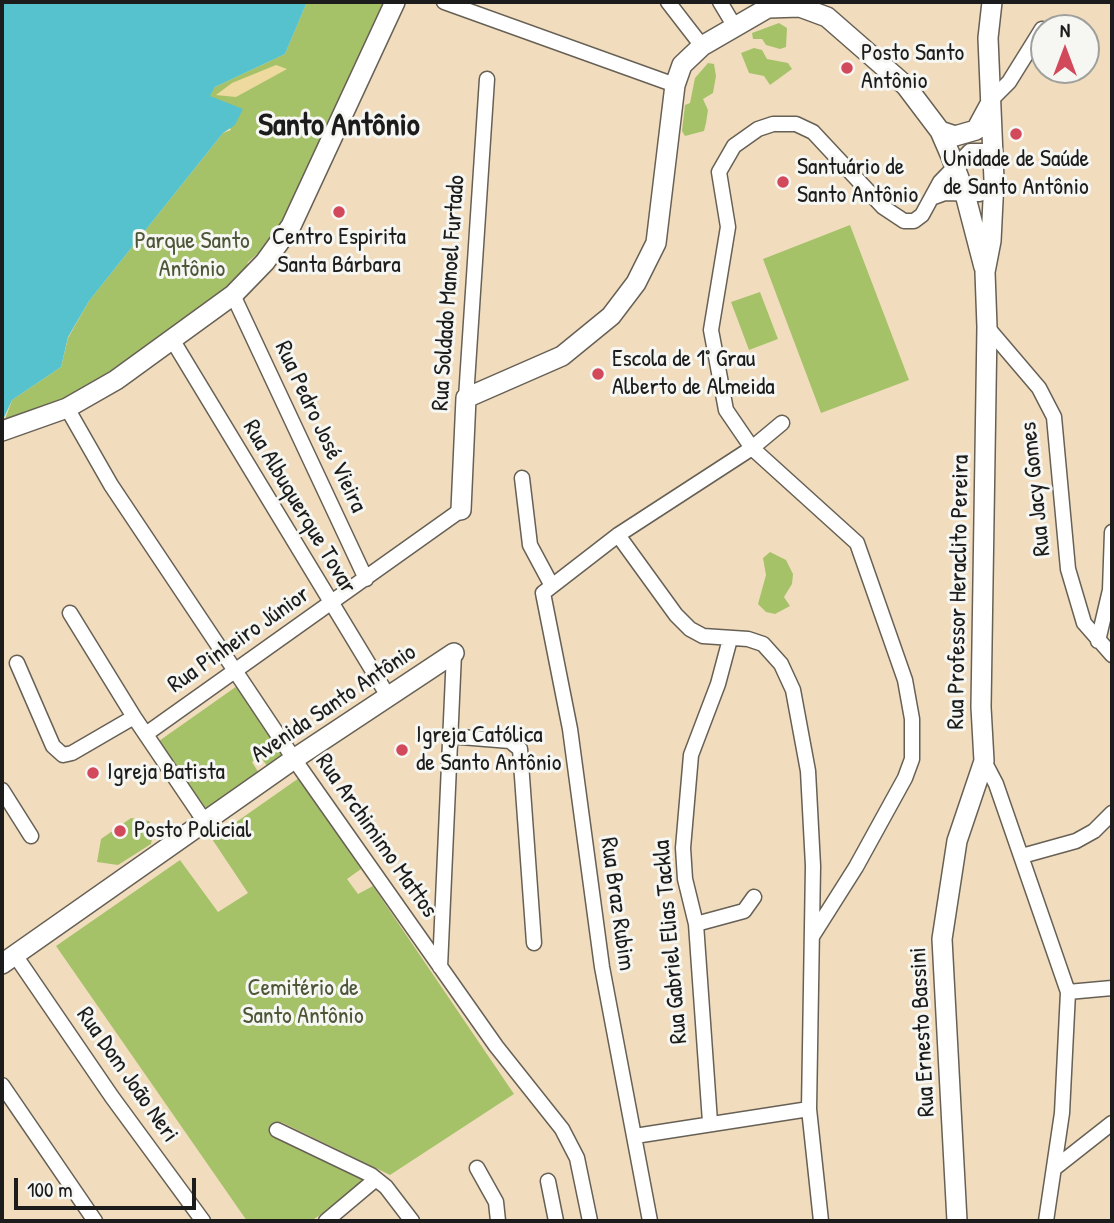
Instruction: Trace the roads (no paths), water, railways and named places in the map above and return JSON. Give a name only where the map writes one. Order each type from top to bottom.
[{"type":"street","points":[[6,430],[67,408],[173,341],[233,295],[265,262],[291,226],[396,2]]},
{"type":"street","points":[[444,2],[675,85]]},
{"type":"street","points":[[668,2],[702,46]]},
{"type":"street","points":[[720,2],[735,27]]},
{"type":"street","name":"Rua Professor Heraclito Pereira","points":[[992,2],[988,38],[993,190],[991,241],[985,272],[987,327],[981,707],[984,761],[996,784],[1068,992],[1056,1167],[1046,1221]]},
{"type":"street","points":[[466,398],[540,368],[578,346],[611,316],[650,260],[660,227],[675,85],[682,65],[702,46],[773,5],[824,9],[899,78],[940,131],[965,194],[985,272]]},
{"type":"street","points":[[940,131],[955,136],[976,130],[991,100],[1009,82],[1030,48]]},
{"type":"street","name":"Rua Soldado Manoel Furtado","points":[[461,510],[487,79]]},
{"type":"street","points":[[813,935],[856,867],[905,778],[912,759],[912,719],[905,680],[862,551],[851,536],[752,448],[726,411],[712,347],[712,312],[728,226],[719,172],[733,146],[758,129],[773,124],[796,124],[813,132],[869,194],[904,221],[914,221],[922,215],[934,197],[940,182],[970,151],[984,151],[992,158]]},
{"type":"street","points":[[934,197],[945,193],[965,194],[993,190]]},
{"type":"street","name":"Rua Pedro José Vieira","points":[[233,295],[366,579]]},
{"type":"street","name":"Rua Jacy Gomes","points":[[987,327],[1039,388],[1054,417],[1068,569],[1084,622],[1112,655]]},
{"type":"street","name":"Rua Albuquerque Tovar","points":[[173,341],[388,696]]},
{"type":"street","name":"Rua Archimimo Mattos","points":[[67,408],[111,485],[294,759],[495,1046],[562,1129],[577,1158],[590,1221]]},
{"type":"street","points":[[547,590],[618,535],[752,448],[782,423]]},
{"type":"street","name":"Rua Braz Rubim","points":[[522,478],[530,545],[547,590],[570,729],[602,967],[650,1221]]},
{"type":"street","name":"Rua Pinheiro Júnior","points":[[146,734],[461,510]]},
{"type":"street","points":[[1098,641],[1111,591],[1112,532]]},
{"type":"street","points":[[618,535],[676,615],[690,629],[703,636],[748,639],[763,644],[781,664],[793,691],[808,771],[813,935],[809,1109],[821,1221]]},
{"type":"street","points":[[70,613],[134,717],[205,822]]},
{"type":"street","name":"Rua Gabriel Elias Tackla","points":[[710,1122],[696,924],[685,880],[683,848],[688,776],[696,737],[718,684],[730,639]]},
{"type":"street","points":[[440,967],[448,736],[454,653]]},
{"type":"street","name":"Avenida Santo Antônio","points":[[8,959],[294,759],[454,653]]},
{"type":"street","points":[[17,663],[53,746],[63,755],[72,753],[134,717]]},
{"type":"street","points":[[448,736],[510,741],[518,745],[523,777],[534,943]]},
{"type":"street","name":"Rua Ernesto Bassini","points":[[957,1221],[942,939],[957,841],[984,761]]},
{"type":"street","points":[[4,798],[31,836]]},
{"type":"street","points":[[1022,856],[1076,841],[1094,831],[1112,813]]},
{"type":"street","points":[[696,924],[744,911],[754,897]]},
{"type":"street","name":"Rua Dom João Neri","points":[[8,959],[203,1221]]},
{"type":"street","points":[[1068,992],[1112,988]]},
{"type":"street","points":[[3,1090],[94,1221]]},
{"type":"street","points":[[635,1136],[710,1122],[809,1109]]},
{"type":"street","points":[[1056,1167],[1112,1123]]},
{"type":"street","points":[[277,1130],[376,1179],[386,1187],[412,1221]]},
{"type":"street","points":[[477,1168],[496,1202],[498,1221]]},
{"type":"street","points":[[326,1221],[376,1179]]},
{"type":"street","points":[[548,1181],[556,1221]]},
{"type":"water","points":[[2,2],[307,2],[285,54],[215,87],[210,96],[243,109],[235,125],[223,133],[89,301],[68,337],[61,367],[12,400],[2,422]]},
{"type":"place","name":"Posto Santo Antônio","points":[[847,68]]},
{"type":"place","name":"Unidade de Saúde de Santo Antônio","points":[[1016,134]]},
{"type":"place","name":"Santuário de Santo Antônio","points":[[783,182]]},
{"type":"place","name":"Centro Espirita Santa Bárbara","points":[[339,212]]},
{"type":"place","name":"Escola de 1˚ Grau Alberto de Almeida","points":[[598,374]]},
{"type":"place","name":"Igreja Católica de Santo Antônio","points":[[402,750]]},
{"type":"place","name":"Igreja Batista","points":[[93,773]]},
{"type":"place","name":"Posto Policial","points":[[120,831]]},
{"type":"district","name":"Santo Antônio","points":[[339,126]]},
{"type":"park label","name":"Parque Santo Antônio","points":[[192,256]]},
{"type":"park label","name":"Cemitério de Santo Antônio","points":[[303,1003]]}]
